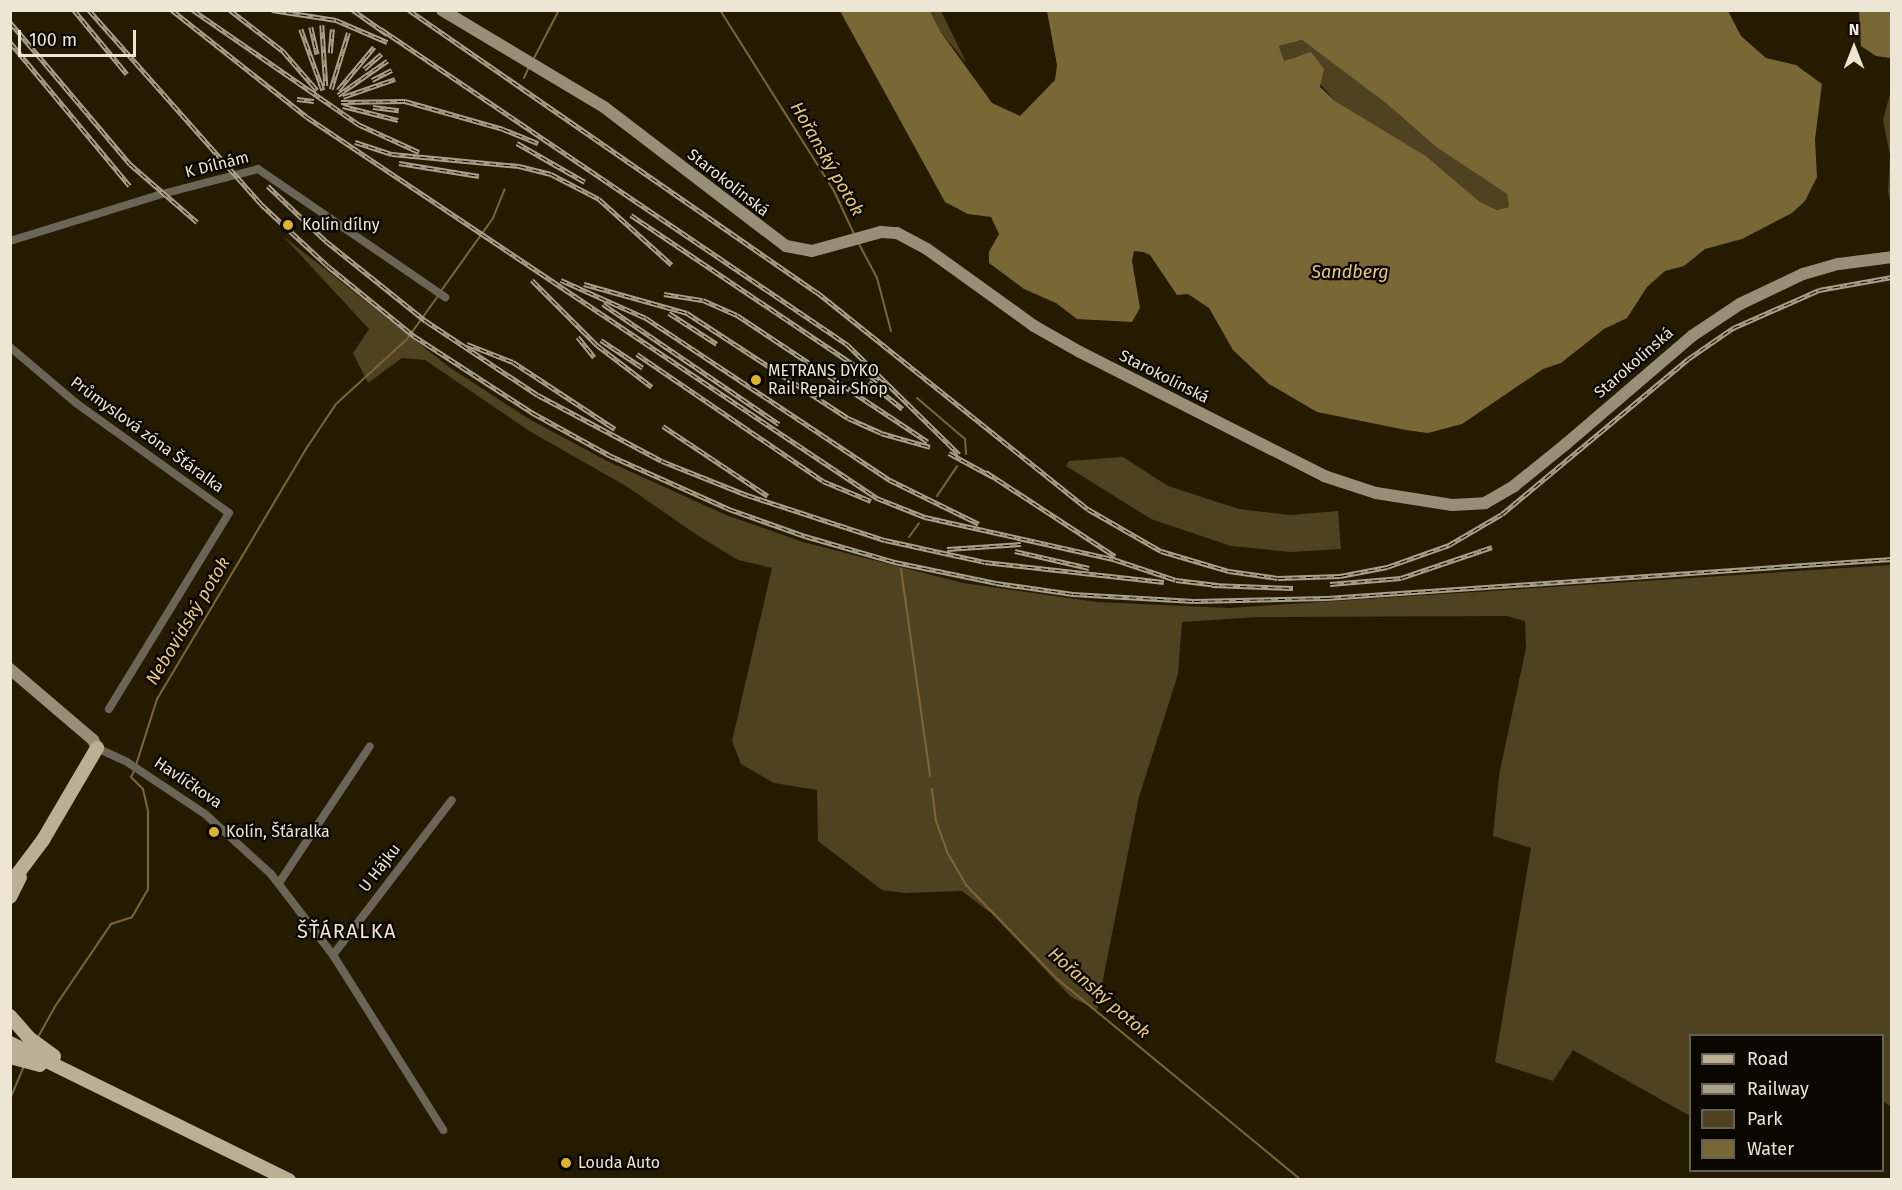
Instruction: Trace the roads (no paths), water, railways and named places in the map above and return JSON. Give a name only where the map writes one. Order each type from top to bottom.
[{"type":"main road","points":[[10,897],[25,867],[95,757],[97,748]]},
{"type":"main road","points":[[10,878],[25,867]]},
{"type":"main road","points":[[10,884],[25,867]]},
{"type":"main road","points":[[10,1016],[18,1049]]},
{"type":"main road","points":[[18,1049],[38,1056],[290,1179]]},
{"type":"main road","points":[[18,1049],[38,1056]]},
{"type":"street","name":"Starokolínská","points":[[442,10],[604,107],[786,246],[812,251],[869,235],[897,233],[912,239],[1052,336],[1324,477],[1376,493],[1470,506],[1485,503],[1514,486],[1692,336],[1731,310],[1803,274],[1839,264],[1892,257]]},
{"type":"street","name":"K Dílnám","points":[[10,241],[162,194],[261,170],[445,297]]},
{"type":"street","name":"Průmyslová zóna Šťáralka","points":[[10,347],[76,403],[229,513],[109,709]]},
{"type":"street","name":"Havlíčkova","points":[[10,669],[93,740],[97,748],[144,773],[235,838],[279,883],[333,955],[442,1130]]},
{"type":"street","points":[[279,883],[370,746]]},
{"type":"street","name":"U Hájku","points":[[333,955],[452,800]]},
{"type":"water","name":"Sandberg","points":[[840,11],[930,11],[940,31],[992,103],[1020,116],[1055,80],[1057,65],[1047,11],[1728,11],[1741,36],[1766,58],[1796,65],[1822,84],[1815,139],[1817,177],[1805,201],[1792,213],[1742,239],[1705,249],[1684,266],[1665,271],[1647,287],[1627,318],[1604,329],[1561,363],[1543,369],[1462,424],[1428,433],[1317,412],[1269,384],[1233,350],[1209,308],[1188,294],[1177,295],[1150,255],[1143,252],[1134,251],[1132,261],[1140,308],[1132,322],[1077,319],[1056,303],[1024,289],[989,263],[989,252],[999,234],[991,217],[968,214],[945,202]],"holes":[[[1302,40],[1387,104],[1436,147],[1507,194],[1509,207],[1497,210],[1480,202],[1426,156],[1335,101],[1320,87],[1324,69],[1311,52],[1284,61],[1279,46]]]},
{"type":"water","points":[[1859,11],[1891,11],[1890,58],[1876,56],[1861,46]]},
{"type":"waterway","name":"Nebovidský potok","points":[[533,60],[559,10]]},
{"type":"waterway","name":"Hořanský potok","points":[[720,10],[834,191],[855,236]]},
{"type":"waterway","name":"Nebovidský potok","points":[[524,78],[529,67]]},
{"type":"waterway","name":"Nebovidský potok","points":[[441,291],[493,218],[505,189]]},
{"type":"waterway","name":"Hořanský potok","points":[[859,244],[877,278],[891,331]]},
{"type":"waterway","name":"Nebovidský potok","points":[[136,765],[157,699],[308,446],[336,404],[407,339],[438,296]]},
{"type":"waterway","name":"Hořanský potok","points":[[917,398],[965,439],[966,454]]},
{"type":"waterway","name":"Hořanský potok","points":[[937,496],[957,466]]},
{"type":"waterway","name":"Hořanský potok","points":[[909,537],[919,523]]},
{"type":"waterway","name":"Hořanský potok","points":[[901,569],[930,776]]},
{"type":"waterway","name":"Nebovidský potok","points":[[37,1039],[54,1008],[111,924],[132,917],[148,889],[148,811],[143,789],[131,777],[134,771]]},
{"type":"waterway","name":"Hořanský potok","points":[[932,789],[936,821],[947,852],[967,886],[1056,978],[1301,1180]]},
{"type":"waterway","name":"Nebovidský potok","points":[[10,1099],[24,1066]]},
{"type":"railway","points":[[74,10],[127,74]]},
{"type":"railway","points":[[89,10],[261,204],[328,266],[414,336],[533,413],[609,455],[729,509],[805,536],[895,562],[996,583],[1073,594],[1194,601],[1327,598],[1892,559]]},
{"type":"railway","points":[[172,10],[307,117],[877,498],[925,517],[1113,559],[1176,580],[1218,585]]},
{"type":"railway","points":[[193,10],[360,125],[419,152]]},
{"type":"railway","points":[[230,10],[283,51],[317,90]]},
{"type":"railway","points":[[272,10],[336,20],[387,42]]},
{"type":"railway","points":[[353,10],[387,34]]},
{"type":"railway","points":[[409,10],[817,292],[1088,509],[1161,551],[1229,571],[1278,578],[1340,576],[1387,567],[1449,545],[1502,514],[1688,359],[1733,328],[1819,290],[1892,277]]},
{"type":"railway","points":[[10,22],[130,164],[197,222]]},
{"type":"railway","points":[[322,25],[326,86]]},
{"type":"railway","points":[[311,27],[317,54]]},
{"type":"railway","points":[[301,29],[323,90]]},
{"type":"railway","points":[[330,53],[332,29]]},
{"type":"railway","points":[[381,29],[848,345],[959,454]]},
{"type":"railway","points":[[331,89],[348,33]]},
{"type":"railway","points":[[10,42],[130,186]]},
{"type":"railway","points":[[338,90],[374,47]]},
{"type":"railway","points":[[364,69],[381,54]]},
{"type":"railway","points":[[338,95],[387,61]]},
{"type":"railway","points":[[372,80],[392,70]]},
{"type":"railway","points":[[343,97],[395,79]]},
{"type":"railway","points":[[297,99],[314,101]]},
{"type":"railway","points":[[341,102],[405,101],[503,129],[538,143]]},
{"type":"railway","points":[[343,106],[398,120]]},
{"type":"railway","points":[[373,107],[399,110]]},
{"type":"railway","points":[[355,142],[392,154],[519,166],[551,174],[599,199],[672,265]]},
{"type":"railway","points":[[517,143],[585,182]]},
{"type":"railway","points":[[399,163],[479,176]]},
{"type":"railway","points":[[268,186],[326,241],[426,321],[538,395],[662,461],[747,495],[885,540],[985,562],[1164,582]]},
{"type":"railway","points":[[631,215],[878,381]]},
{"type":"railway","points":[[532,280],[597,345],[652,387]]},
{"type":"railway","points":[[561,280],[646,318],[890,480],[979,524]]},
{"type":"railway","points":[[584,284],[687,313],[848,418],[881,433],[930,447]]},
{"type":"railway","points":[[664,294],[703,300],[737,315],[928,442]]},
{"type":"railway","points":[[603,304],[779,424]]},
{"type":"railway","points":[[669,313],[717,344]]},
{"type":"railway","points":[[578,337],[594,357]]},
{"type":"railway","points":[[601,340],[643,368]]},
{"type":"railway","points":[[467,344],[513,362],[615,429]]},
{"type":"railway","points":[[637,354],[823,481],[871,501]]},
{"type":"railway","points":[[869,382],[903,409]]},
{"type":"railway","points":[[663,426],[768,496]]},
{"type":"railway","points":[[949,453],[993,477]]},
{"type":"railway","points":[[986,472],[1115,556]]},
{"type":"railway","points":[[947,549],[1021,544]]},
{"type":"railway","points":[[1330,584],[1401,578],[1492,547]]},
{"type":"railway","points":[[1015,551],[1089,568]]},
{"type":"railway","points":[[1212,585],[1293,588]]},
{"type":"place","name":"Kolín dílny","points":[[288,225]]},
{"type":"place","name":"METRANS DYKO Rail Repair Shop","points":[[756,380]]},
{"type":"place","name":"Kolín, Šťáralka","points":[[214,832]]},
{"type":"place","name":"Louda Auto","points":[[566,1163]]},
{"type":"district","name":"ŠŤÁRALKA","points":[[347,931]]}]
